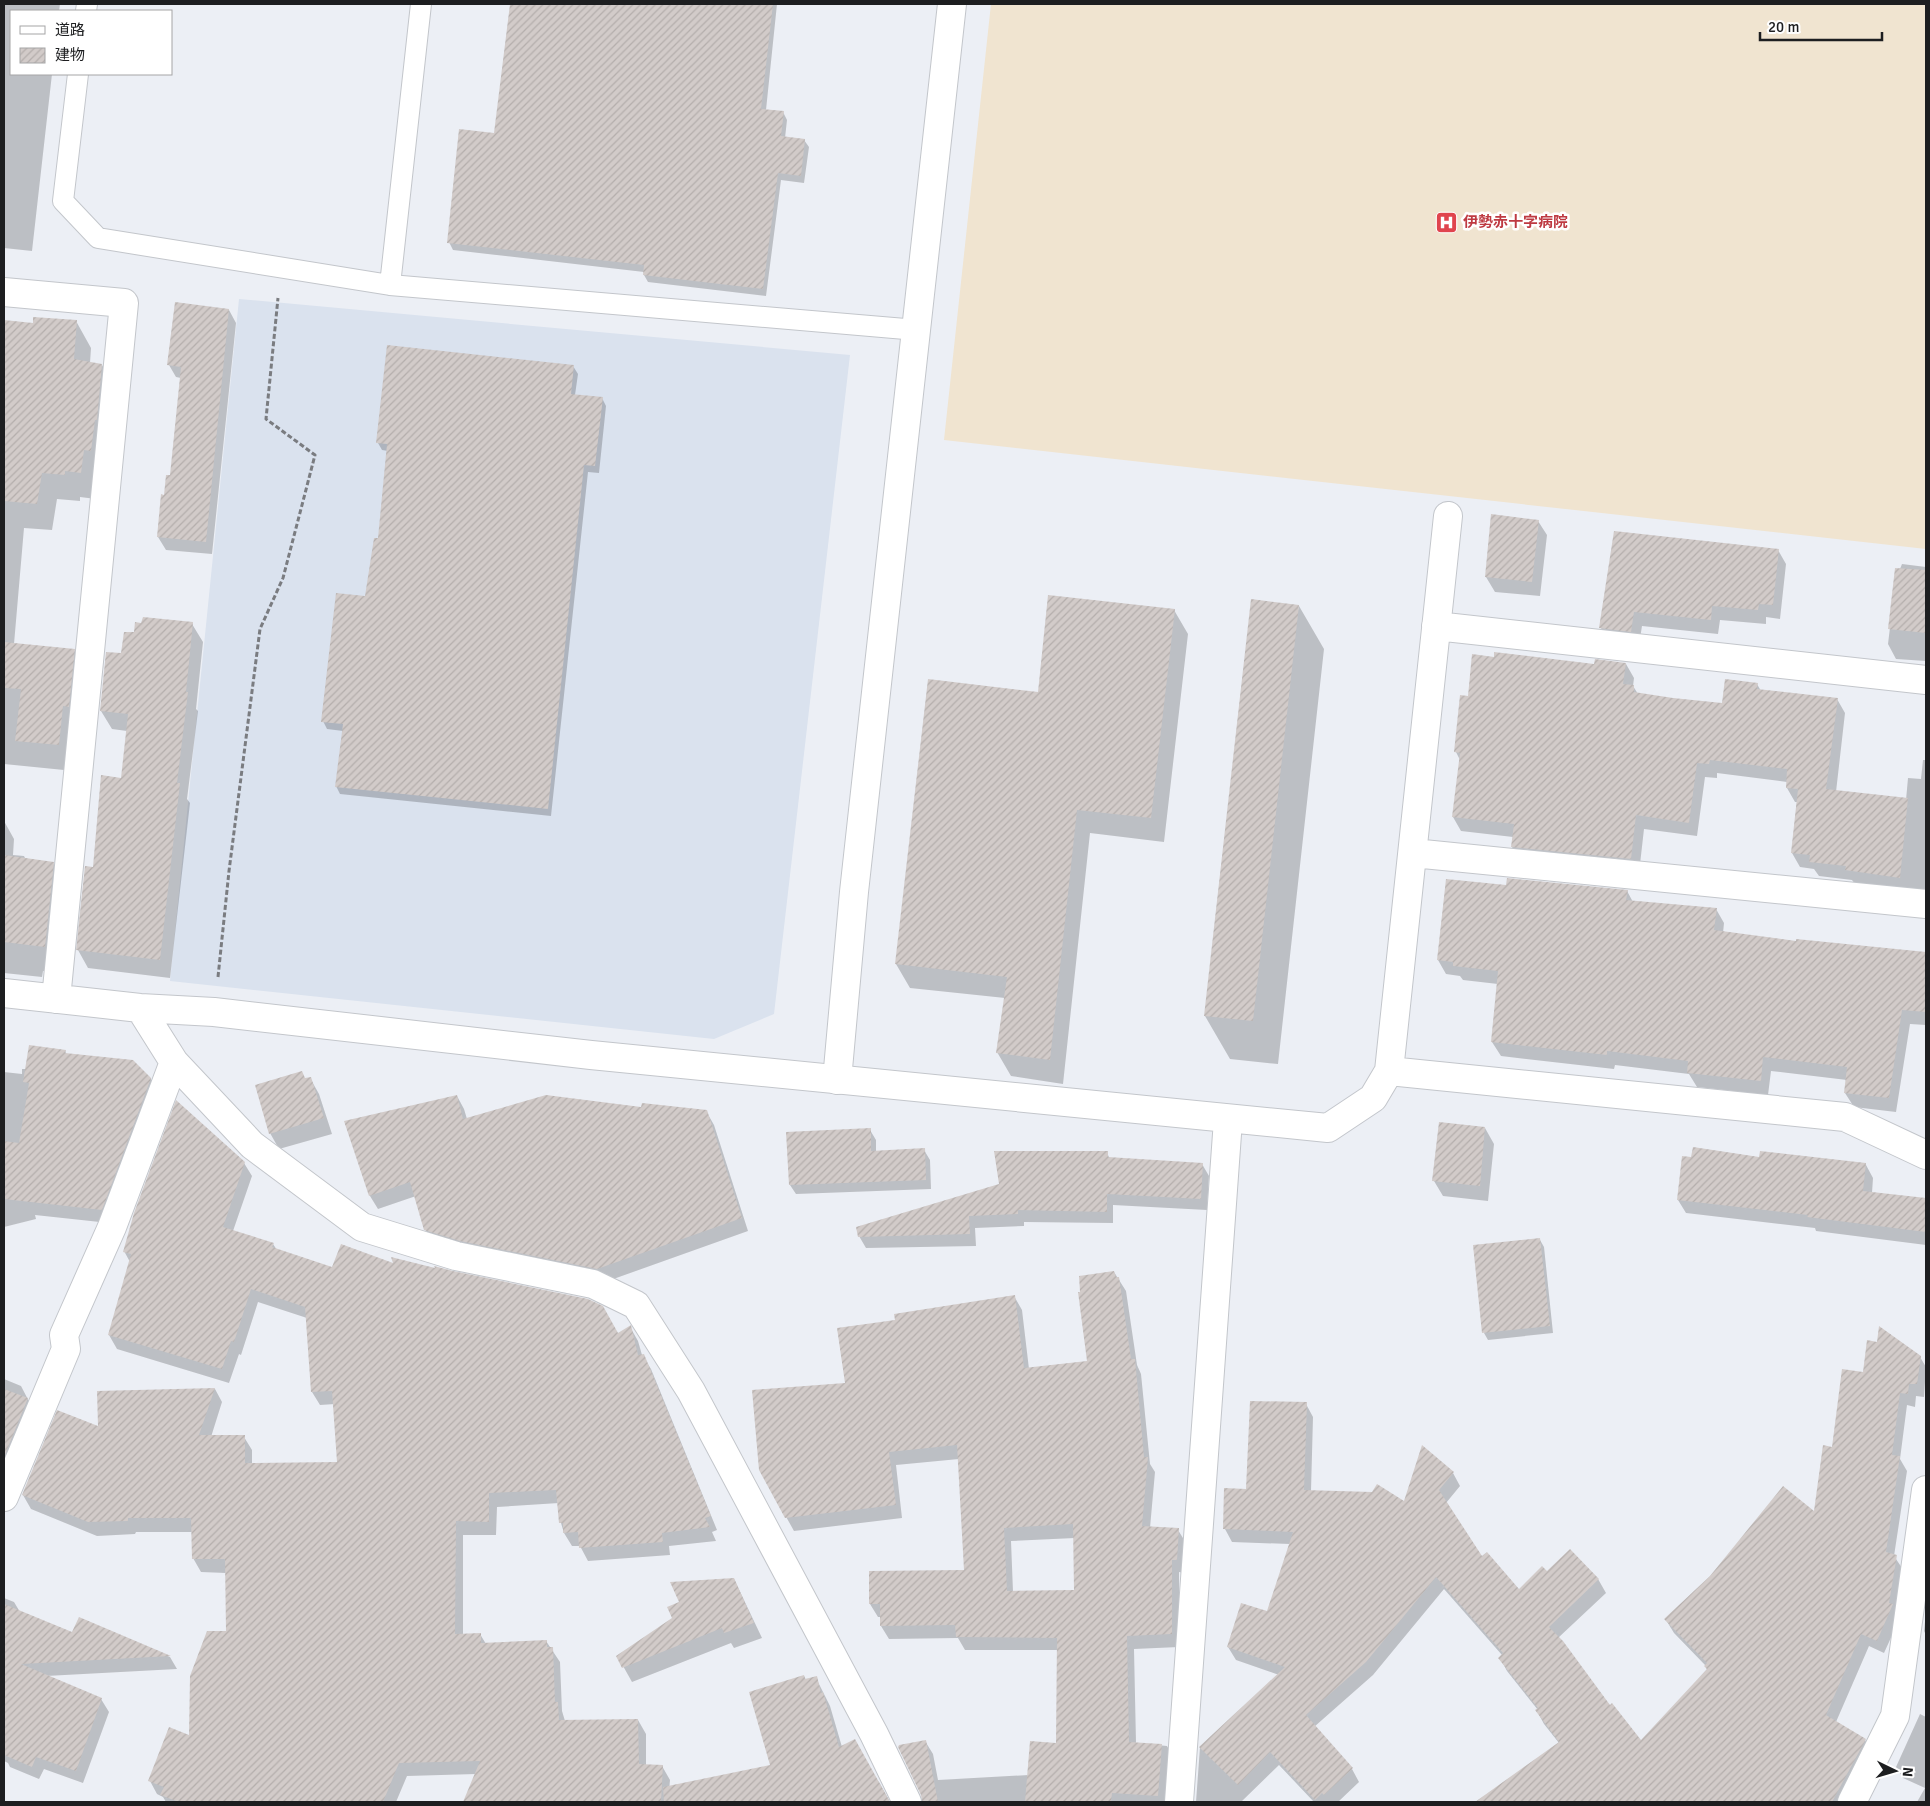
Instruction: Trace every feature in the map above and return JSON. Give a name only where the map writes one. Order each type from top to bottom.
[{"type":"street","points":[[837,1080],[854,892],[952,4]]},
{"type":"street","points":[[4,292],[124,303],[56,999]]},
{"type":"street","points":[[4,993],[140,1008],[214,1012],[571,1053],[1228,1120],[1328,1128],[1373,1098],[1389,1071],[1448,516]]},
{"type":"street","points":[[1436,626],[1926,680]]},
{"type":"street","points":[[1413,853],[1926,904]]},
{"type":"street","points":[[140,1008],[174,1062],[252,1146],[362,1227],[456,1256],[592,1284],[636,1305],[691,1391],[874,1734],[907,1802]]},
{"type":"street","points":[[4,1497],[66,1349],[64,1336],[112,1227],[174,1062]]},
{"type":"street","points":[[1389,1071],[1845,1117],[1926,1154]]},
{"type":"street","points":[[1179,1802],[1228,1120]]},
{"type":"street","points":[[1852,1802],[1895,1716],[1922,1550],[1926,1490]]},
{"type":"lane","points":[[390,285],[421,4]]},
{"type":"lane","points":[[78,75],[63,201],[98,238],[390,285],[916,330]]},
{"type":"path","points":[[214,1012],[229,872],[260,629],[283,578],[315,455],[266,419],[282,268]]},
{"type":"shaded area","name":"伊勢赤十字病院","points":[[991,4],[1926,4],[1926,549],[944,440]]},
{"type":"shaded area","points":[[239,299],[850,355],[774,1014],[714,1039],[170,981]]},
{"type":"building","points":[[510,4],[773,4],[761,109],[784,111],[781,136],[805,139],[801,176],[778,173],[763,289],[643,275],[644,265],[447,243],[459,129],[494,133]]},
{"type":"building","points":[[175,302],[229,309],[206,542],[157,537],[161,494],[164,495],[166,475],[170,475],[181,367],[167,365]]},
{"type":"building","points":[[33,317],[77,320],[74,359],[102,364],[97,420],[95,420],[91,451],[84,450],[81,473],[65,471],[65,475],[42,473],[37,504],[4,501],[4,320],[33,323]]},
{"type":"building","points":[[387,345],[574,365],[571,394],[603,397],[595,466],[584,465],[548,809],[335,787],[343,724],[321,722],[336,593],[365,596],[374,538],[378,538],[387,444],[376,443]]},
{"type":"building","points":[[1491,514],[1539,520],[1532,582],[1485,577]]},
{"type":"building","points":[[1614,531],[1779,549],[1773,605],[1759,604],[1758,610],[1712,606],[1711,620],[1634,612],[1631,632],[1599,628]]},
{"type":"building","points":[[1895,568],[1926,570],[1926,633],[1888,629]]},
{"type":"building","points":[[1048,595],[1175,609],[1151,818],[1077,810],[1050,1060],[996,1053],[1007,977],[895,964],[928,679],[1038,692]]},
{"type":"building","points":[[1251,599],[1299,605],[1253,1021],[1204,1016]]},
{"type":"building","points":[[143,617],[193,622],[186,692],[188,692],[177,783],[180,783],[160,960],[76,950],[85,866],[93,867],[101,775],[121,778],[128,714],[100,711],[106,652],[121,653],[124,632],[134,632],[135,622],[141,623]]},
{"type":"building","points":[[4,642],[75,649],[69,707],[63,706],[59,745],[15,741],[21,689],[4,688]]},
{"type":"building","points":[[1494,652],[1594,664],[1595,659],[1626,663],[1623,684],[1634,685],[1634,692],[1673,698],[1722,703],[1725,679],[1758,683],[1757,689],[1838,698],[1826,789],[1908,798],[1900,878],[1845,870],[1846,866],[1809,862],[1810,855],[1791,853],[1798,789],[1786,788],[1787,769],[1710,760],[1709,764],[1697,763],[1689,823],[1636,815],[1631,859],[1511,847],[1514,824],[1452,817],[1460,753],[1454,752],[1460,695],[1468,696],[1472,654],[1494,657]]},
{"type":"building","points":[[4,855],[54,862],[45,947],[4,942]]},
{"type":"building","points":[[1507,878],[1628,890],[1626,900],[1717,908],[1714,930],[1796,941],[1796,939],[1926,952],[1926,1012],[1902,1010],[1889,1098],[1844,1093],[1847,1067],[1763,1057],[1761,1081],[1687,1073],[1688,1061],[1607,1051],[1607,1055],[1491,1042],[1498,971],[1453,966],[1453,962],[1437,960],[1446,879],[1506,885]]},
{"type":"building","points":[[29,1045],[66,1050],[65,1053],[133,1060],[151,1078],[102,1210],[4,1199],[4,1141],[19,1143],[29,1083],[23,1082]]},
{"type":"building","points":[[302,1071],[305,1078],[311,1077],[324,1118],[269,1134],[255,1085]]},
{"type":"building","points":[[457,1095],[463,1119],[546,1095],[641,1107],[642,1103],[707,1110],[742,1218],[597,1269],[460,1241],[424,1230],[410,1182],[369,1196],[344,1121]]},
{"type":"building","points":[[176,1100],[245,1162],[223,1227],[274,1243],[272,1247],[332,1267],[341,1244],[393,1263],[391,1257],[435,1268],[434,1266],[588,1299],[603,1306],[618,1333],[631,1325],[638,1355],[644,1354],[711,1516],[705,1518],[710,1527],[662,1533],[663,1542],[579,1548],[578,1532],[563,1533],[563,1523],[559,1523],[556,1490],[489,1493],[489,1522],[456,1521],[455,1634],[481,1633],[481,1643],[547,1640],[547,1647],[553,1647],[555,1702],[558,1702],[559,1720],[638,1719],[639,1764],[663,1765],[661,1802],[463,1802],[480,1761],[399,1763],[383,1802],[179,1802],[160,1795],[164,1787],[148,1781],[169,1727],[189,1735],[190,1676],[207,1631],[226,1631],[225,1559],[192,1559],[191,1518],[128,1518],[128,1521],[88,1522],[22,1495],[57,1410],[98,1426],[97,1391],[215,1388],[199,1435],[245,1435],[245,1463],[337,1462],[332,1391],[311,1392],[305,1307],[251,1289],[234,1342],[231,1341],[222,1369],[108,1335],[131,1254],[123,1252],[134,1213]]},
{"type":"building","points":[[1439,1122],[1485,1127],[1480,1186],[1432,1181]]},
{"type":"building","points":[[871,1128],[871,1151],[925,1148],[926,1180],[789,1185],[786,1132]]},
{"type":"building","points":[[1693,1147],[1759,1157],[1760,1151],[1866,1163],[1863,1191],[1926,1198],[1926,1232],[1807,1217],[1808,1215],[1677,1200],[1682,1156],[1691,1157]]},
{"type":"building","points":[[994,1151],[1108,1151],[1108,1157],[1203,1163],[1201,1199],[1107,1194],[1107,1212],[1018,1210],[1018,1214],[969,1216],[970,1234],[858,1237],[856,1227],[999,1184]]},
{"type":"building","points":[[1540,1238],[1550,1326],[1482,1333],[1473,1245]]},
{"type":"building","points":[[1114,1271],[1116,1277],[1119,1277],[1131,1359],[1135,1359],[1144,1457],[1148,1457],[1142,1526],[1179,1528],[1177,1560],[1172,1560],[1172,1634],[1127,1636],[1129,1742],[1162,1744],[1158,1796],[1112,1793],[1111,1802],[1025,1802],[1030,1741],[1056,1743],[1057,1638],[956,1637],[955,1625],[880,1626],[880,1604],[869,1604],[869,1571],[964,1570],[957,1445],[889,1452],[896,1505],[785,1518],[759,1470],[752,1390],[845,1383],[837,1328],[895,1320],[894,1314],[1015,1295],[1024,1368],[1087,1361],[1078,1292],[1080,1292],[1079,1276]],"holes":[[[1073,1524],[1074,1590],[1007,1591],[1004,1528]]]},
{"type":"building","points":[[1879,1326],[1921,1356],[1917,1384],[1909,1384],[1908,1394],[1900,1393],[1892,1455],[1900,1456],[1886,1552],[1897,1555],[1889,1603],[1893,1604],[1877,1641],[1861,1634],[1826,1715],[1866,1739],[1832,1802],[1475,1802],[1559,1742],[1535,1710],[1538,1708],[1498,1658],[1503,1653],[1436,1577],[1366,1662],[1306,1715],[1353,1768],[1324,1795],[1322,1793],[1315,1800],[1270,1752],[1238,1785],[1199,1747],[1285,1667],[1227,1647],[1241,1603],[1267,1611],[1293,1532],[1223,1529],[1224,1488],[1246,1489],[1250,1401],[1307,1402],[1304,1490],[1372,1492],[1377,1484],[1404,1501],[1422,1445],[1454,1472],[1439,1490],[1482,1556],[1487,1552],[1519,1589],[1542,1566],[1547,1571],[1570,1549],[1599,1579],[1549,1627],[1563,1641],[1610,1705],[1612,1703],[1641,1740],[1707,1669],[1704,1666],[1707,1663],[1664,1619],[1710,1576],[1783,1486],[1814,1511],[1823,1445],[1832,1447],[1842,1369],[1863,1372],[1867,1340],[1877,1342]]},
{"type":"building","points":[[4,1389],[28,1398],[4,1457]]},
{"type":"building","points":[[734,1578],[754,1623],[724,1633],[722,1628],[622,1668],[616,1656],[672,1618],[667,1607],[679,1602],[670,1582]]},
{"type":"building","points":[[4,1604],[72,1632],[79,1617],[171,1656],[21,1664],[102,1698],[76,1771],[36,1757],[32,1767],[4,1755]]},
{"type":"building","points":[[804,1675],[805,1679],[817,1676],[839,1747],[855,1739],[890,1802],[664,1802],[663,1787],[770,1765],[749,1692]]},
{"type":"building","points":[[926,1740],[938,1802],[922,1802],[921,1795],[898,1747],[899,1745]]},
{"type":"place","name":"伊勢赤十字病院","points":[[1447,222]]}]
